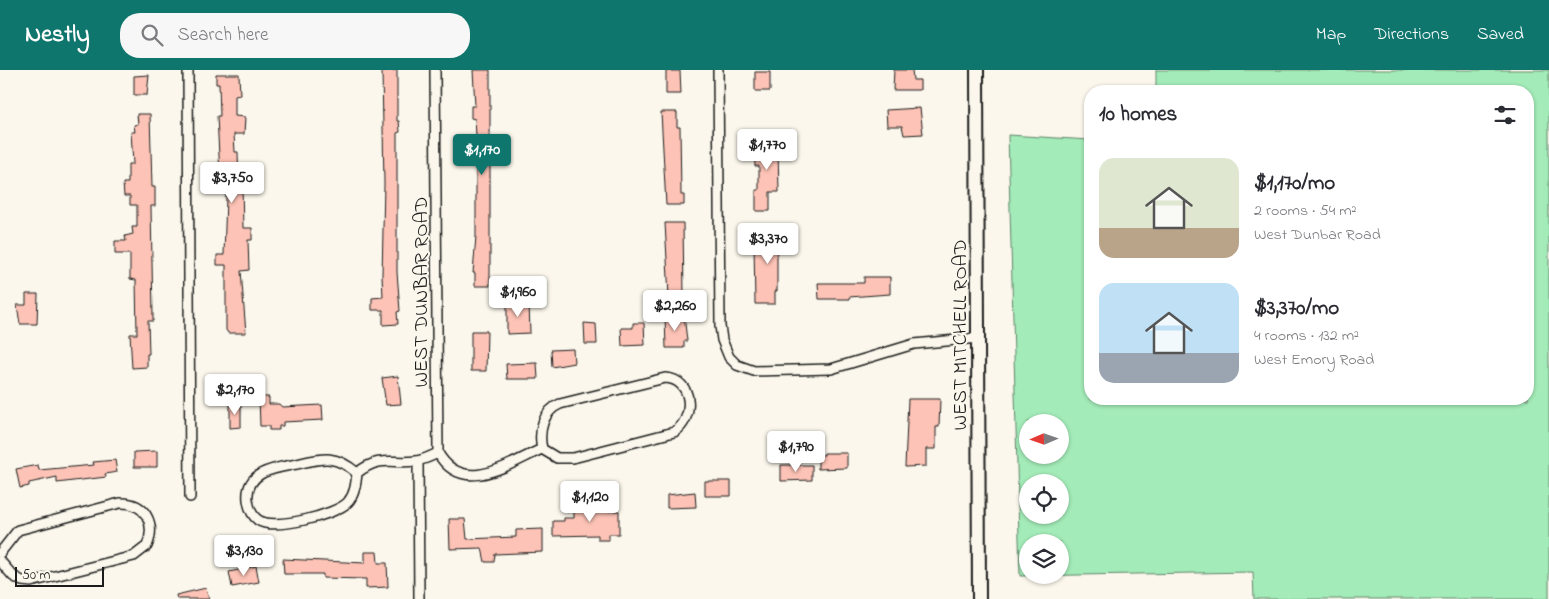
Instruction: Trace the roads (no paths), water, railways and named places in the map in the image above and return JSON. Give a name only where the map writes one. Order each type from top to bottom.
[{"type":"main road","name":"WEST MITCHELL ROAD","points":[[977,70],[979,599]]},
{"type":"street","points":[[188,70],[190,497]]},
{"type":"street","name":"WEST DUNBAR ROAD","points":[[435,70],[438,453]]},
{"type":"street","points":[[718,70],[720,326],[725,349],[737,365],[754,371],[822,370],[852,364],[914,344],[978,338]]},
{"type":"street","points":[[665,378],[677,382],[690,401],[690,410],[685,423],[674,432],[568,459],[557,458],[542,449],[542,425],[549,411],[560,404],[665,378]]},
{"type":"street","points":[[357,473],[344,463],[327,458],[265,471],[254,479],[249,487],[249,506],[258,520],[268,524],[330,513],[342,508],[350,500],[354,491],[357,473],[366,466],[382,461],[418,461],[438,453],[452,470],[477,475],[498,470],[542,449]]},
{"type":"street","points":[[418,461],[419,599]]},
{"type":"street","points":[[0,553],[18,530],[120,503],[129,503],[139,507],[147,515],[150,524],[150,534],[146,546],[134,556],[42,580],[26,582],[17,579],[0,560]]}]
